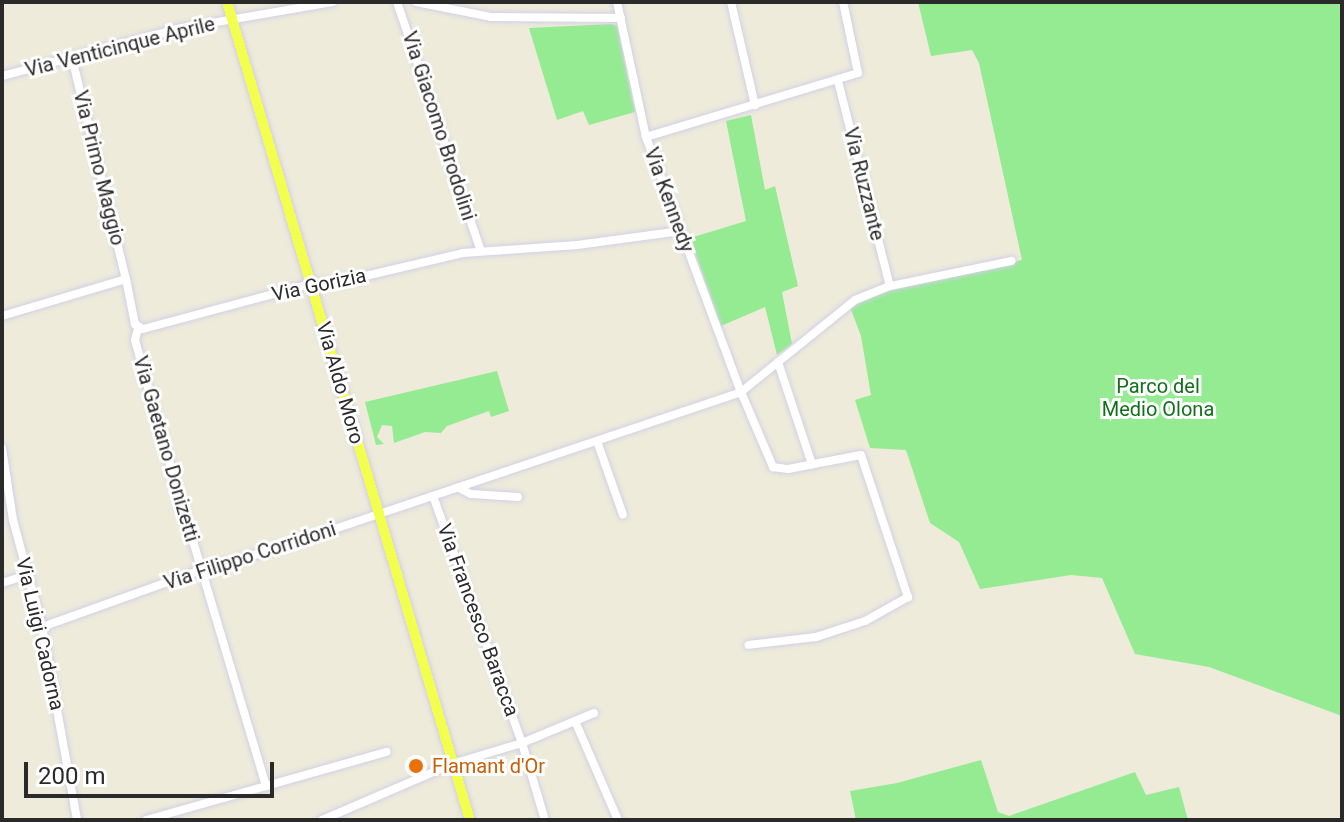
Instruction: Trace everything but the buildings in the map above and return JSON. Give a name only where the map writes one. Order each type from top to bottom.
[{"type":"main road","name":"Via Aldo Moro","points":[[227,2],[470,820]]},
{"type":"street","name":"Via Venticinque Aprile","points":[[2,76],[155,34],[333,2]]},
{"type":"street","name":"Via Giacomo Brodolini","points":[[397,2],[480,249]]},
{"type":"street","points":[[416,2],[491,17],[621,18]]},
{"type":"street","name":"Via Kennedy","points":[[617,2],[646,137],[741,392],[773,467],[788,469],[812,464]]},
{"type":"street","points":[[731,2],[755,105]]},
{"type":"street","points":[[646,137],[858,73],[843,2]]},
{"type":"street","name":"Via Primo Maggio","points":[[72,58],[126,279]]},
{"type":"street","name":"Via Ruzzante","points":[[838,81],[890,286]]},
{"type":"street","name":"Via Gorizia","points":[[138,328],[311,284],[344,281],[480,249],[577,245],[681,231]]},
{"type":"street","name":"Via Filippo Corridoni","points":[[42,627],[201,570],[459,488],[741,392],[855,300],[890,286],[1011,261]]},
{"type":"street","points":[[2,316],[126,279],[138,328]]},
{"type":"street","name":"Via Gaetano Donizetti","points":[[138,328],[135,340],[159,427],[266,786]]},
{"type":"street","points":[[748,645],[816,637],[865,621],[908,597],[861,455],[812,464],[778,362]]},
{"type":"street","points":[[597,441],[623,515]]},
{"type":"street","name":"Via Luigi Cadorna","points":[[2,448],[4,481],[42,627],[77,820]]},
{"type":"street","name":"Via Filippo Corridoni","points":[[459,488],[471,494],[518,497]]},
{"type":"street","name":"Via Francesco Baracca","points":[[433,496],[522,743],[545,820]]},
{"type":"street","points":[[2,583],[27,575]]},
{"type":"street","points":[[322,820],[452,764],[522,743],[594,713]]},
{"type":"street","points":[[575,721],[618,820]]},
{"type":"street","points":[[146,820],[387,752]]},
{"type":"green space","name":"Parco del Medio Olona","points":[[918,2],[1342,2],[1342,716],[1209,667],[1135,654],[1102,578],[1071,575],[980,589],[959,542],[930,523],[906,450],[870,448],[855,400],[871,395],[861,336],[850,307],[885,292],[1022,260],[979,63],[972,50],[931,56]]},
{"type":"green space","points":[[617,26],[635,112],[589,125],[583,111],[557,120],[529,28]]},
{"type":"green space","points":[[751,115],[765,190],[775,186],[798,286],[782,292],[792,344],[777,355],[765,307],[721,326],[690,238],[746,221],[726,121]]},
{"type":"green space","points":[[497,371],[509,411],[491,417],[489,411],[447,426],[441,433],[425,432],[394,443],[392,426],[382,425],[377,437],[384,444],[376,445],[365,402]]},
{"type":"green space","points":[[981,760],[998,812],[1009,816],[1135,772],[1146,795],[1179,787],[1188,820],[856,820],[850,791],[897,783]]},
{"type":"place","name":"Flamant d'Or","points":[[416,766]]}]
